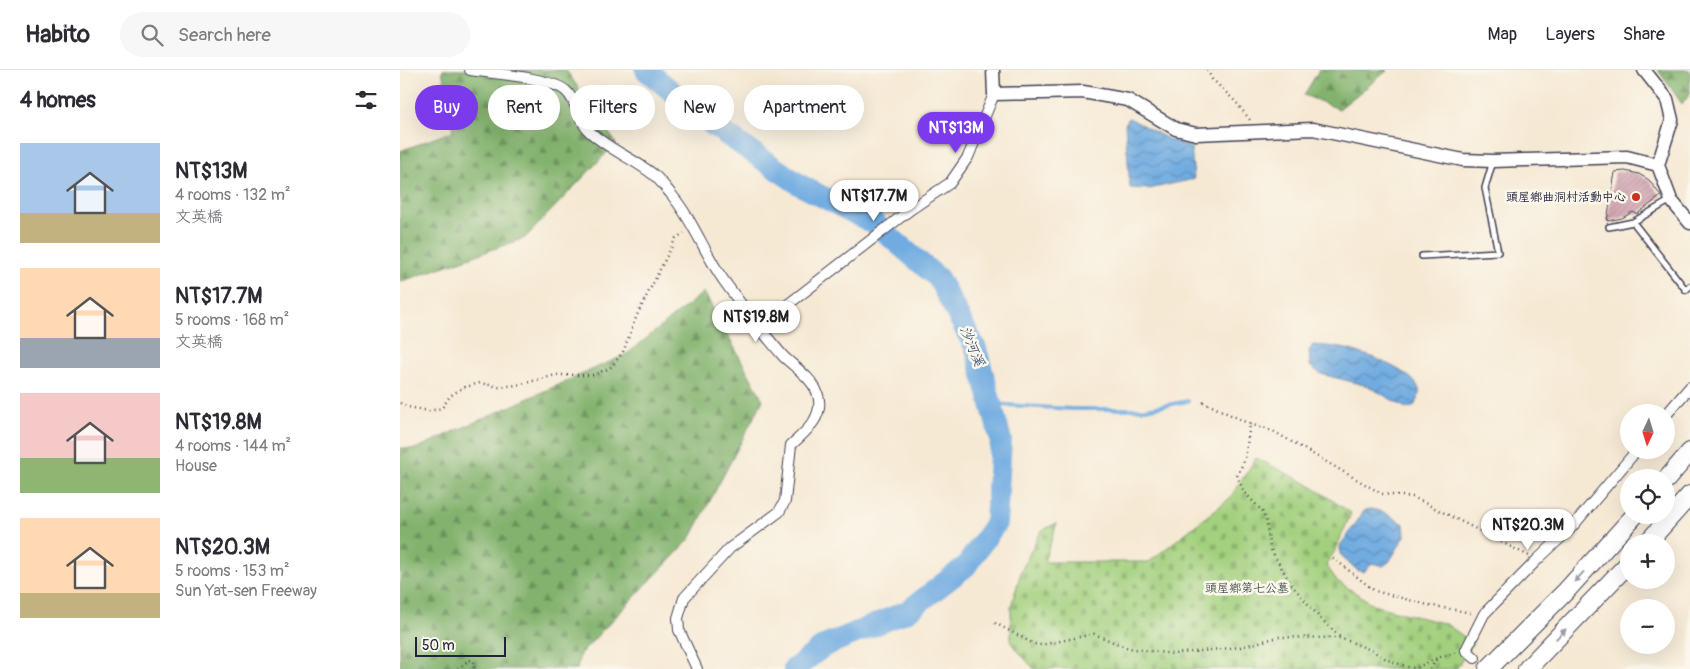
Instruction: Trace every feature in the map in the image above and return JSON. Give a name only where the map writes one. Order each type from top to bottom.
[{"type":"highway","points":[[1675,470],[1690,452]]},
{"type":"highway","points":[[1655,534],[1690,495]]},
{"type":"highway","points":[[1482,663],[1566,591],[1627,524]]},
{"type":"highway","points":[[1527,669],[1620,573]]},
{"type":"street","points":[[470,70],[548,82],[565,90],[576,104],[586,128],[654,175],[672,195],[694,227],[720,275],[782,355],[811,382],[817,392],[819,402],[818,413],[814,422],[808,431],[791,445],[785,501],[779,512],[730,548],[684,598],[678,618],[679,630],[697,669]]},
{"type":"street","points":[[759,327],[911,209],[950,183],[968,157],[994,94],[993,70]]},
{"type":"street","points":[[1644,70],[1668,99],[1672,120],[1658,165],[1671,200],[1690,223]]},
{"type":"street","points":[[994,94],[1083,92],[1128,100],[1176,129],[1196,134],[1313,130],[1463,160],[1493,161],[1626,157],[1658,165]]},
{"type":"street","points":[[1675,404],[1690,386]]},
{"type":"street","points":[[1482,663],[1466,650],[1484,614],[1572,527],[1629,459]]},
{"type":"lane","points":[[1422,256],[1498,252],[1485,188],[1493,161]]},
{"type":"lane","points":[[1609,227],[1633,222],[1671,200]]},
{"type":"lane","points":[[1633,222],[1686,290],[1690,286]]},
{"type":"path","points":[[1207,70],[1212,79],[1236,102],[1260,131]]},
{"type":"path","points":[[400,403],[408,408],[429,411],[442,408],[450,396],[462,388],[480,383],[499,387],[517,385],[556,375],[593,374],[610,368],[623,352],[637,315],[676,238],[694,227]]},
{"type":"path","points":[[1203,402],[1250,424],[1273,431],[1382,494],[1414,497],[1537,560]]},
{"type":"path","points":[[1250,424],[1244,459],[1237,476],[1240,484],[1244,492],[1262,510],[1266,520],[1270,548],[1291,584],[1320,618],[1341,638]]},
{"type":"path","points":[[1333,558],[1374,591],[1428,605],[1484,614]]},
{"type":"path","points":[[995,623],[1041,645],[1094,634],[1128,648],[1173,654],[1240,647],[1279,637],[1341,638],[1371,650],[1388,660],[1411,668],[1466,650]]},
{"type":"path","points":[[1430,669],[1437,658]]},
{"type":"path","points":[[458,669],[469,660],[474,662],[474,669]]},
{"type":"green space","points":[[442,70],[566,70],[576,85],[570,85],[570,130],[607,130],[616,143],[525,238],[400,282],[400,151],[453,130],[478,130],[478,85],[445,85]]},
{"type":"green space","points":[[1319,70],[1388,70],[1339,109],[1304,95]]},
{"type":"green space","points":[[1658,70],[1690,70],[1690,94],[1682,104]]},
{"type":"green space","points":[[704,292],[763,400],[690,539],[580,654],[577,669],[400,669],[400,448],[415,449],[627,354]]},
{"type":"green space","name":"頭屋鄉第七公墓","points":[[1256,458],[1308,484],[1351,513],[1336,549],[1326,565],[1337,581],[1376,606],[1446,624],[1473,643],[1456,669],[1034,669],[1011,643],[1011,606],[1022,569],[1041,531],[1057,523],[1044,562],[1149,562],[1230,498]]},
{"type":"water","points":[[1129,118],[1170,140],[1191,147],[1194,179],[1149,189],[1130,188],[1125,124]]},
{"type":"water","points":[[1313,345],[1349,350],[1372,357],[1396,368],[1415,382],[1419,389],[1416,403],[1413,407],[1406,408],[1368,386],[1321,374],[1310,366],[1309,351]]},
{"type":"water","points":[[1372,509],[1385,513],[1404,524],[1405,536],[1389,562],[1383,566],[1372,563],[1364,572],[1357,570],[1340,554],[1340,546],[1365,510]]},
{"type":"building","name":"頭屋鄉曲洞村活動中心","points":[[1625,171],[1639,174],[1649,180],[1661,196],[1637,214],[1633,212],[1622,218],[1607,221],[1615,172]]},
{"type":"waterway","name":"沙河溪","points":[[646,70],[714,126],[800,185],[875,224],[938,278],[976,349],[1001,440],[996,523],[966,566],[908,611],[824,646],[794,669]]},
{"type":"waterway","points":[[991,404],[1072,409],[1146,409],[1188,401]]},
{"type":"place","name":"頭屋鄉曲洞村活動中心","points":[[1636,197]]}]
